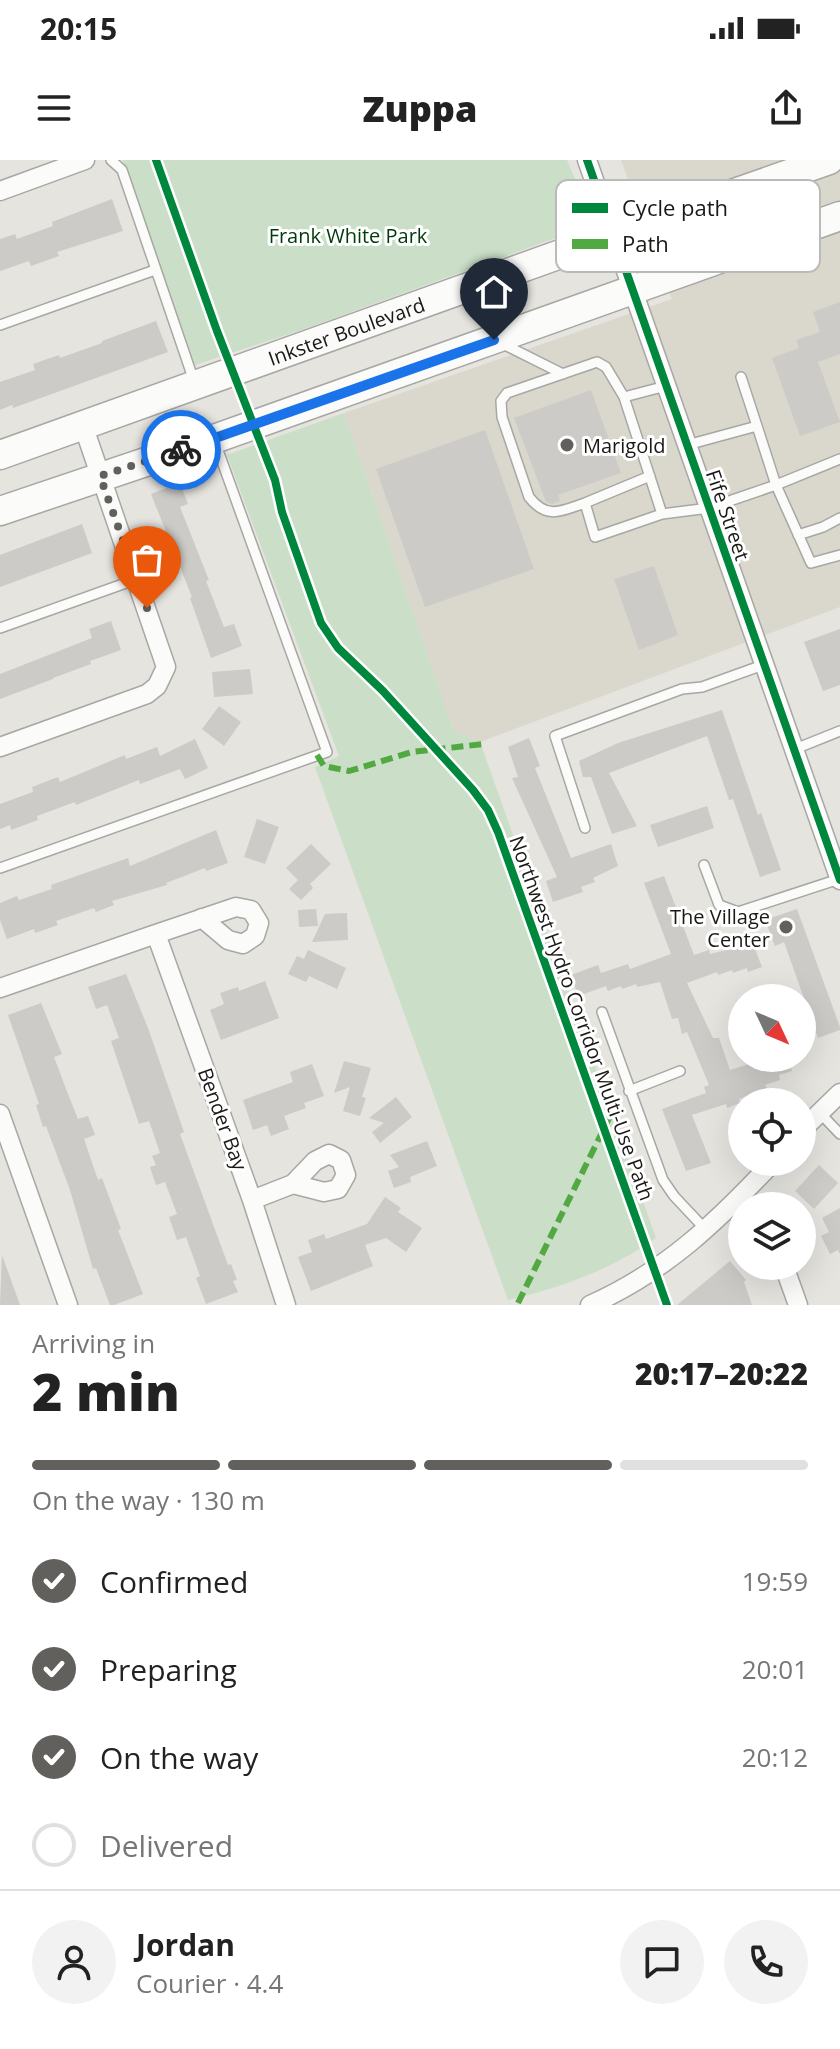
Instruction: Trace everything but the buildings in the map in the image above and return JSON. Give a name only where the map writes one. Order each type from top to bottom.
[{"type":"main road","name":"Inkster Boulevard","points":[[771,180],[829,160]]},
{"type":"main road","points":[[820,223],[840,216]]},
{"type":"main road","name":"Inkster Boulevard","points":[[0,455],[556,255]]},
{"type":"main road","points":[[0,511],[214,439],[683,272]]},
{"type":"street","points":[[0,191],[85,160]]},
{"type":"street","name":"Fife Street","points":[[587,160],[594,180]]},
{"type":"street","name":"Fife Street","points":[[627,272],[840,879]]},
{"type":"street","points":[[0,747],[147,694],[157,686],[166,667],[83,425]]},
{"type":"street","points":[[0,988],[202,918]]},
{"type":"street","name":"Bender Bay","points":[[156,934],[252,1200],[286,1305]]},
{"type":"street","points":[[816,1115],[840,1093]]},
{"type":"street","points":[[0,1114],[68,1305]]},
{"type":"street","points":[[749,1192],[762,1176]]},
{"type":"street","points":[[252,1200],[293,1184]]},
{"type":"street","points":[[590,1305],[626,1289],[671,1260],[728,1212]]},
{"type":"street","points":[[789,1280],[798,1305]]},
{"type":"lane","points":[[111,160],[122,170],[195,384]]},
{"type":"lane","points":[[0,325],[155,270]]},
{"type":"lane","points":[[494,340],[563,374]]},
{"type":"lane","points":[[650,476],[556,513],[537,507],[529,497],[502,417],[501,401],[507,393],[597,362],[606,367],[624,397],[650,476],[662,514]]},
{"type":"lane","points":[[741,377],[776,485],[811,563],[840,555]]},
{"type":"lane","points":[[624,397],[666,386]]},
{"type":"lane","points":[[687,445],[757,426]]},
{"type":"lane","points":[[0,868],[327,752],[214,439]]},
{"type":"lane","points":[[585,503],[595,537],[662,514],[709,508],[840,459]]},
{"type":"lane","points":[[798,535],[840,518]]},
{"type":"lane","points":[[0,628],[137,579]]},
{"type":"lane","points":[[585,828],[555,736],[682,689],[702,687],[763,665]]},
{"type":"lane","points":[[795,749],[840,731]]},
{"type":"lane","points":[[704,865],[719,905],[738,912],[840,879]]},
{"type":"lane","points":[[602,1012],[663,1180],[705,1229]]},
{"type":"lane","points":[[629,1091],[680,1071]]},
{"type":"lane","points":[[819,1112],[840,1134]]},
{"type":"shaded area","points":[[621,160],[840,160],[840,607],[480,742],[454,731],[344,413],[672,299],[662,272],[820,272],[820,180],[628,180]]},
{"type":"green space","name":"Frank White Park","points":[[123,160],[567,160],[575,180],[556,180],[556,238],[195,365]]},
{"type":"green space","points":[[344,413],[454,731],[480,742],[656,1238],[622,1259],[585,1276],[508,1300],[315,767],[339,756],[227,455]]},
{"type":"marked path","points":[[317,755],[324,766],[349,771],[412,752],[484,744]]},
{"type":"marked path","points":[[518,1303],[614,1108]]},
{"type":"cycle path","name":"Northwest Hydro Corridor Multi-Use Path","points":[[156,160],[217,331],[275,480],[282,512],[321,623],[338,648],[383,691],[473,790],[488,810],[498,832],[667,1305]]},
{"type":"cycle path","points":[[587,160],[594,180]]},
{"type":"cycle path","points":[[626,272],[840,880]]},
{"type":"way so far","points":[[147,608],[100,476],[181,450]]},
{"type":"place","name":"Marigold","points":[[567,445]]},
{"type":"place","name":"The Village Center","points":[[786,927]]},
{"type":"route","points":[[181,450],[494,340]]}]
